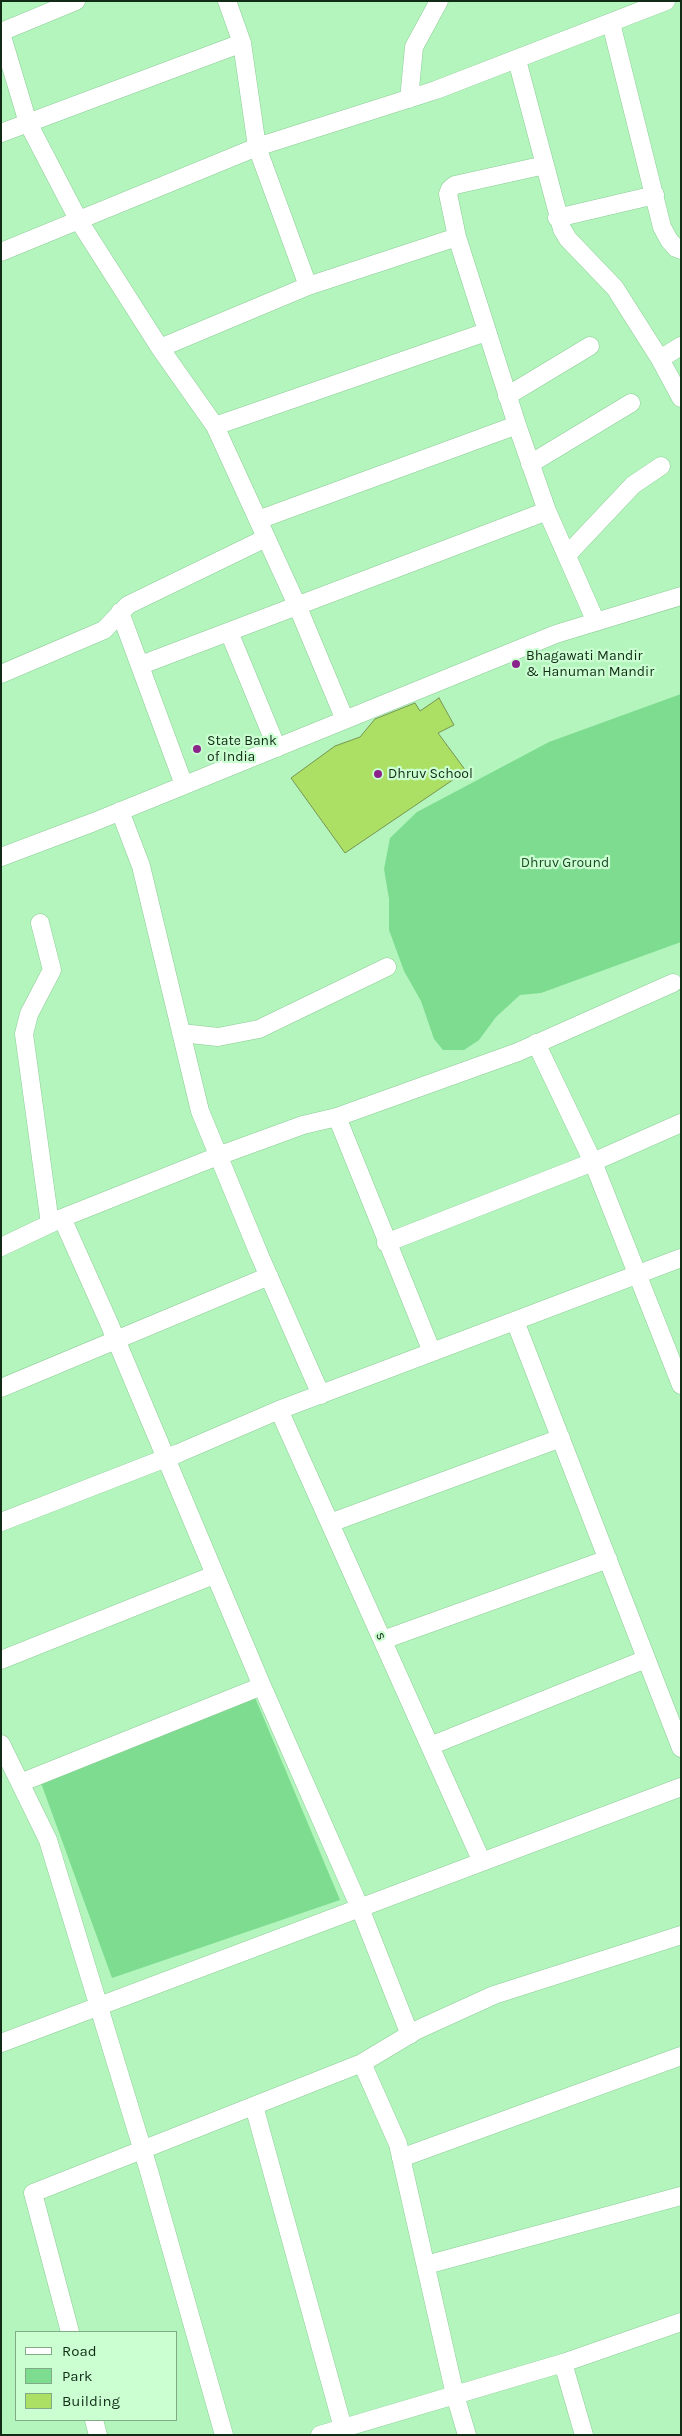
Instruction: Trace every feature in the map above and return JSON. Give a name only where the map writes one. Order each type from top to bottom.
[{"type":"street","points":[[76,1],[1,32],[28,123],[80,221],[160,348],[215,426],[297,605],[345,720]]},
{"type":"street","points":[[228,1],[242,43],[258,147],[308,286]]},
{"type":"street","points":[[409,99],[414,47],[439,1]]},
{"type":"street","points":[[1,252],[258,147],[409,99],[517,60],[666,1]]},
{"type":"street","points":[[611,23],[654,195],[666,234],[676,248],[681,250]]},
{"type":"street","points":[[1,133],[242,43]]},
{"type":"street","points":[[517,60],[557,218],[568,239],[615,288],[660,359],[681,398]]},
{"type":"street","points":[[545,165],[455,185],[448,194],[457,237],[530,464],[547,511],[596,622]]},
{"type":"street","points":[[557,218],[654,195]]},
{"type":"street","points":[[160,348],[308,286],[457,237]]},
{"type":"street","points":[[215,426],[486,332]]},
{"type":"street","points":[[507,396],[590,346]]},
{"type":"street","points":[[660,359],[681,346]]},
{"type":"street","points":[[530,464],[630,404]]},
{"type":"street","points":[[258,520],[517,426]]},
{"type":"street","points":[[567,555],[633,485],[661,466]]},
{"type":"street","points":[[141,665],[547,511]]},
{"type":"street","points":[[1,674],[104,630],[128,605],[266,538]]},
{"type":"street","points":[[1,856],[120,811],[556,634],[681,596]]},
{"type":"street","points":[[120,612],[184,785]]},
{"type":"street","points":[[229,632],[276,748]]},
{"type":"street","points":[[120,811],[141,866],[200,1111],[321,1394]]},
{"type":"street","points":[[40,923],[52,970],[29,1014],[24,1034],[56,1221],[116,1341],[214,1575],[360,1908],[410,2035]]},
{"type":"street","points":[[181,1033],[218,1037],[259,1029],[388,967]]},
{"type":"street","points":[[1,1247],[56,1221],[218,1156],[303,1125],[337,1117],[536,1043],[673,983]]},
{"type":"street","points":[[536,1043],[593,1162],[681,1385]]},
{"type":"street","points":[[337,1117],[432,1352]]},
{"type":"street","points":[[386,1242],[593,1162],[681,1123]]},
{"type":"street","points":[[1,1522],[321,1394],[681,1258]]},
{"type":"street","points":[[1,1388],[269,1276]]},
{"type":"street","points":[[515,1321],[681,1748]]},
{"type":"street","name":"s","points":[[280,1410],[482,1862]]},
{"type":"street","points":[[330,1523],[561,1438]]},
{"type":"street","points":[[383,1640],[608,1559]]},
{"type":"street","points":[[1,1660],[214,1575]]},
{"type":"street","points":[[430,1746],[646,1659]]},
{"type":"street","points":[[20,1783],[262,1686]]},
{"type":"street","points":[[1,1744],[48,1840],[142,2149],[224,2435]]},
{"type":"street","points":[[1,2042],[99,2007],[681,1787]]},
{"type":"street","points":[[70,2331],[33,2193],[362,2063],[410,2035],[494,1996],[681,1935]]},
{"type":"street","points":[[401,2158],[681,2056]]},
{"type":"street","points":[[362,2063],[398,2144],[455,2395],[467,2435]]},
{"type":"street","points":[[254,2106],[343,2428]]},
{"type":"street","points":[[426,2265],[681,2196]]},
{"type":"street","points":[[320,2435],[564,2363],[680,2325]]},
{"type":"street","points":[[564,2363],[584,2435]]},
{"type":"street","points":[[94,2421],[98,2435]]},
{"type":"green space","name":"Dhruv Ground","points":[[681,694],[681,942],[541,993],[520,995],[496,1017],[479,1040],[464,1050],[443,1050],[434,1039],[421,1001],[404,971],[389,930],[389,899],[384,869],[390,838],[417,812],[549,742]]},
{"type":"green space","points":[[254,1695],[340,1900],[112,1978],[41,1783]]},
{"type":"building","name":"Dhruv School","points":[[439,698],[454,725],[438,733],[466,771],[345,853],[291,778],[335,746],[360,737],[375,719],[415,703],[420,711]]},
{"type":"place","name":"Bhagawati Mandir & Hanuman Mandir","points":[[516,664]]},
{"type":"place","name":"State Bank of India","points":[[197,749]]},
{"type":"place","name":"Dhruv School","points":[[378,774]]}]
